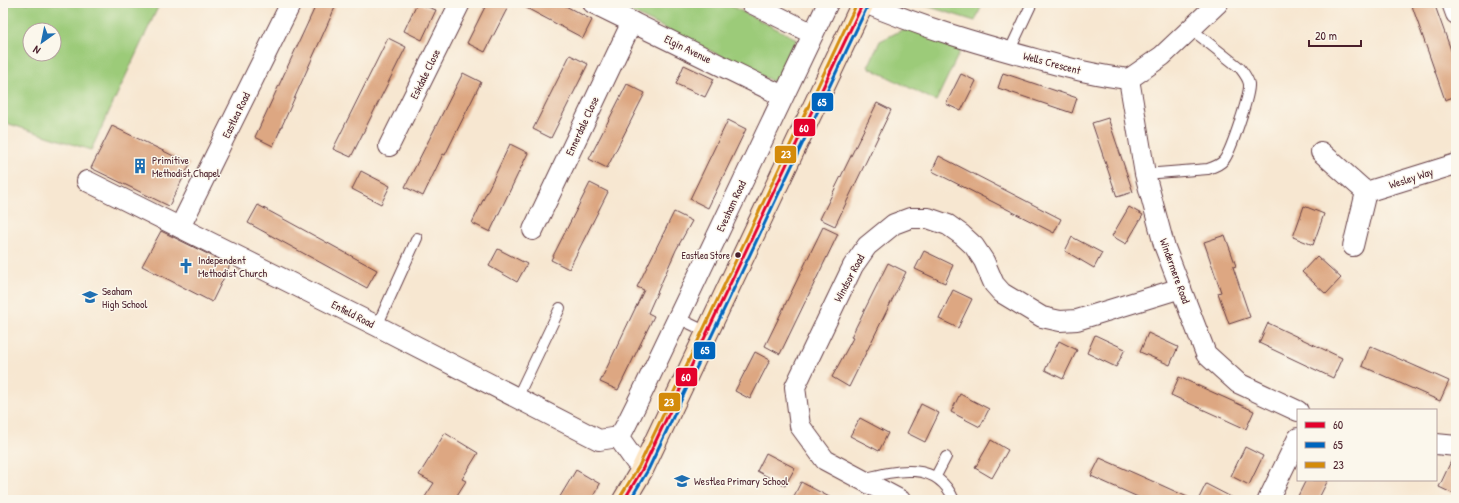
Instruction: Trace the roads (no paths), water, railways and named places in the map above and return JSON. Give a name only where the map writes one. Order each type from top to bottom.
[{"type":"main road","points":[[624,500],[643,468],[864,3]]},
{"type":"street","name":"Eastlea Road","points":[[180,228],[291,3]]},
{"type":"street","name":"Eskdale Close","points":[[389,146],[460,3]]},
{"type":"street","name":"Elgin Avenue","points":[[593,3],[783,96]]},
{"type":"street","points":[[751,3],[813,34]]},
{"type":"street","name":"Evesham Road","points":[[618,437],[624,429],[678,318],[828,3]]},
{"type":"street","name":"Wells Crescent","points":[[864,3],[916,23],[1009,52],[1104,77],[1129,79]]},
{"type":"street","points":[[1129,79],[1162,56],[1218,3]]},
{"type":"street","points":[[1452,3],[1456,14]]},
{"type":"street","name":"Ennerdale Close","points":[[532,230],[632,22]]},
{"type":"street","name":"Windermere Road","points":[[1129,79],[1146,174],[1164,245],[1206,354],[1238,383],[1297,411]]},
{"type":"street","points":[[1321,152],[1366,192],[1353,246]]},
{"type":"street","name":"Wesley Way","points":[[1366,192],[1456,164]]},
{"type":"street","name":"Enfield Road","points":[[87,181],[377,326],[599,440],[618,437]]},
{"type":"street","name":"Windsor Road","points":[[900,500],[825,460],[800,426],[795,387],[852,266],[867,246],[894,224],[910,218],[928,218],[948,225],[974,246],[984,261],[994,284],[1002,293],[1042,317],[1060,321],[1077,320],[1181,288]]},
{"type":"street","points":[[618,437],[635,461],[643,468]]},
{"type":"street","points":[[1268,500],[1297,440]]},
{"type":"street","points":[[1437,444],[1456,446]]},
{"type":"lane","points":[[1009,52],[1032,3]]},
{"type":"lane","points":[[1146,174],[1208,169],[1217,166],[1224,161],[1235,134],[1248,93],[1249,83],[1240,68],[1191,29]]},
{"type":"lane","points":[[377,326],[418,238]]},
{"type":"lane","points":[[517,398],[560,308]]},
{"type":"lane","points":[[678,318],[707,332]]},
{"type":"lane","points":[[936,476],[946,457]]},
{"type":"lane","points":[[862,479],[895,472],[925,472],[936,476],[944,482],[954,500]]},
{"type":"place","name":"Primitive Methodist Chapel","points":[[140,166]]},
{"type":"place","name":"Eastlea Store","points":[[738,255]]},
{"type":"place","name":"Independent Methodist Church","points":[[186,266]]},
{"type":"place","name":"Seaham High School","points":[[90,297]]},
{"type":"place","name":"Westlea Primary School","points":[[682,481]]}]
